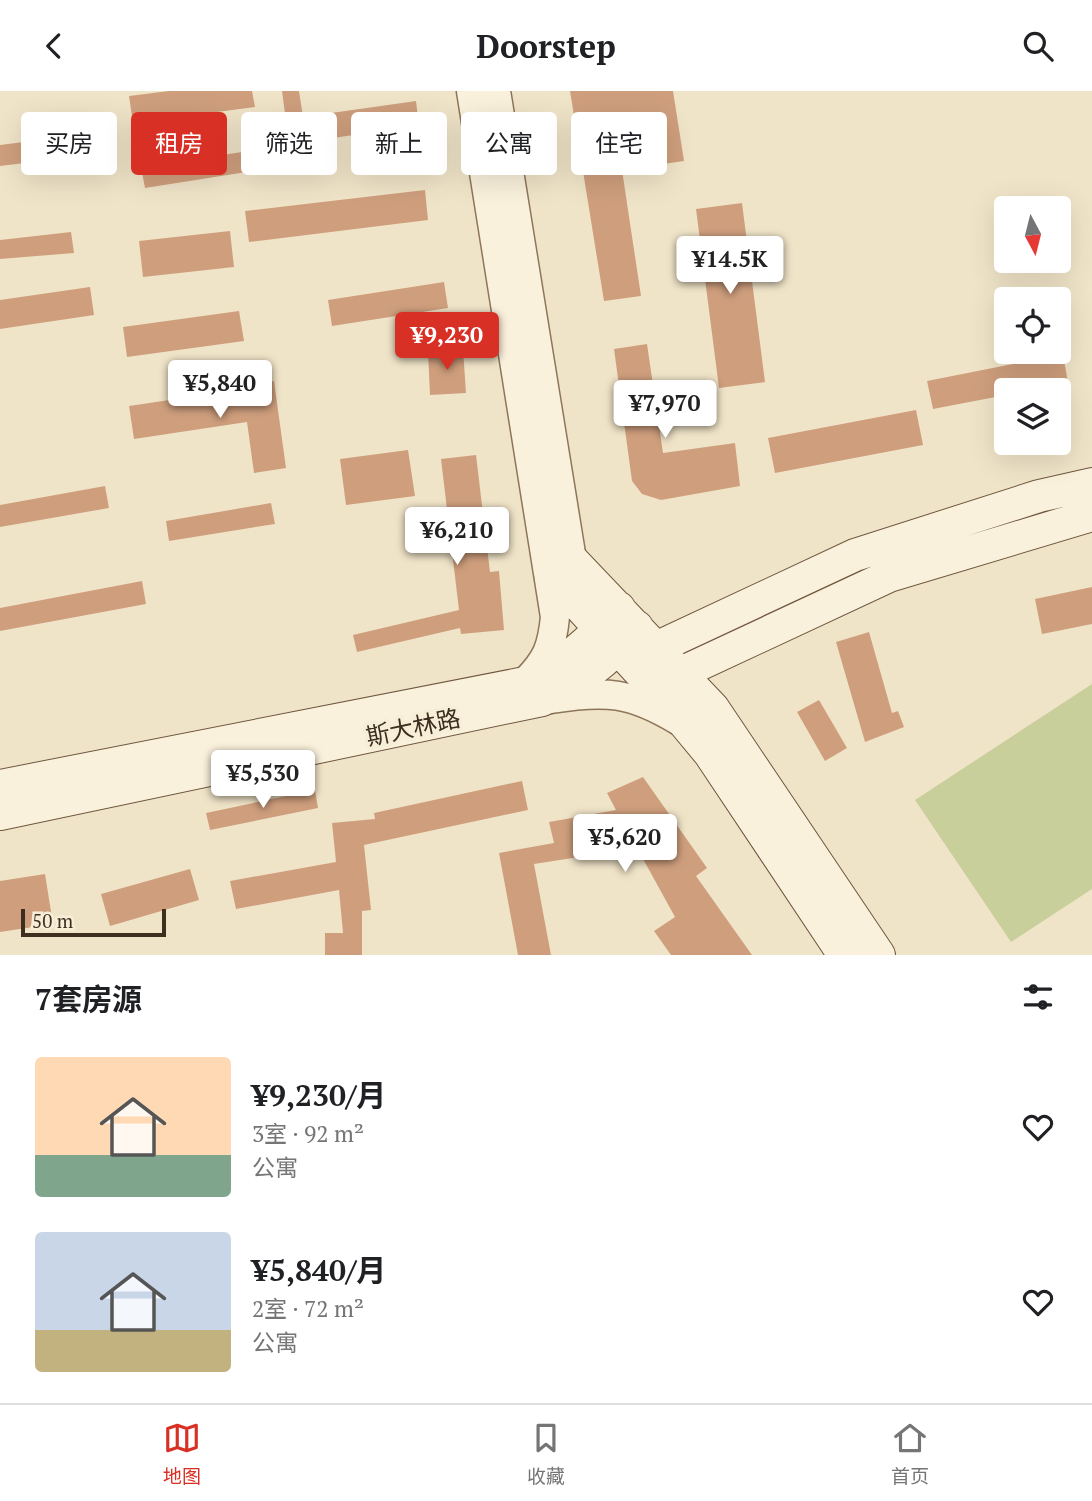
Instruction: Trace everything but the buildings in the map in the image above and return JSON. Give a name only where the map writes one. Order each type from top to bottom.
[{"type":"main road","name":"斯大林路","points":[[0,814],[533,691],[554,670],[626,632],[1039,496],[1092,484]]},
{"type":"main road","points":[[681,673],[889,576],[1092,515]]},
{"type":"main road","points":[[561,568],[626,632],[681,673],[713,708],[879,955]]},
{"type":"main road","points":[[626,632],[844,955]]},
{"type":"main road","name":"斯大林路","points":[[0,786],[533,691]]},
{"type":"street","points":[[471,91],[561,568]]},
{"type":"street","points":[[496,91],[561,568],[553,645],[533,691],[622,694],[649,703],[688,726]]},
{"type":"green space","points":[[1092,684],[1092,889],[1011,942],[915,800]]}]
